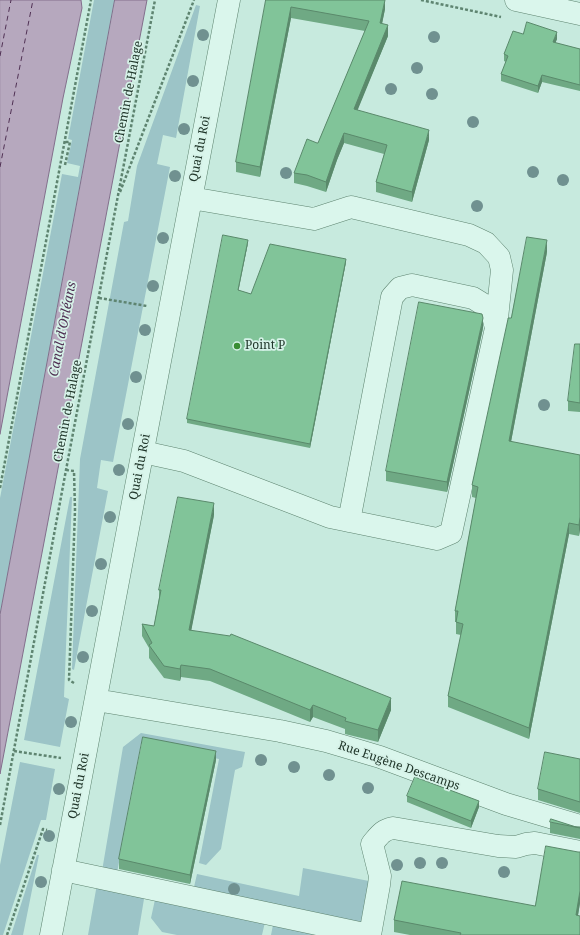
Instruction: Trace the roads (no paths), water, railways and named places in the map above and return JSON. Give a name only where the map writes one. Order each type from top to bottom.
[{"type":"street","name":"Quai du Roi","points":[[51,935],[229,0]]},
{"type":"street","points":[[516,0],[580,14]]},
{"type":"street","points":[[142,452],[184,461],[330,517],[437,539],[451,533],[496,328],[502,270],[499,257],[486,243],[469,235],[351,207],[314,220],[191,198]]},
{"type":"street","points":[[348,521],[392,297],[400,288],[412,285],[473,298],[486,306],[493,316],[496,328]]},
{"type":"street","name":"Rue Eugène Descamps","points":[[96,700],[280,731],[326,741],[380,757],[506,804],[580,826]]},
{"type":"street","points":[[63,870],[369,935],[380,876],[372,844],[386,829],[393,828],[498,846],[516,847],[536,843],[580,852]]},
{"type":"water","points":[[0,0],[81,0],[82,8],[63,98],[0,434]]},
{"type":"water","name":"Canal d'Orléans","points":[[115,0],[147,0],[0,774],[0,615]]},
{"type":"place","name":"Point P","points":[[237,346]]}]
